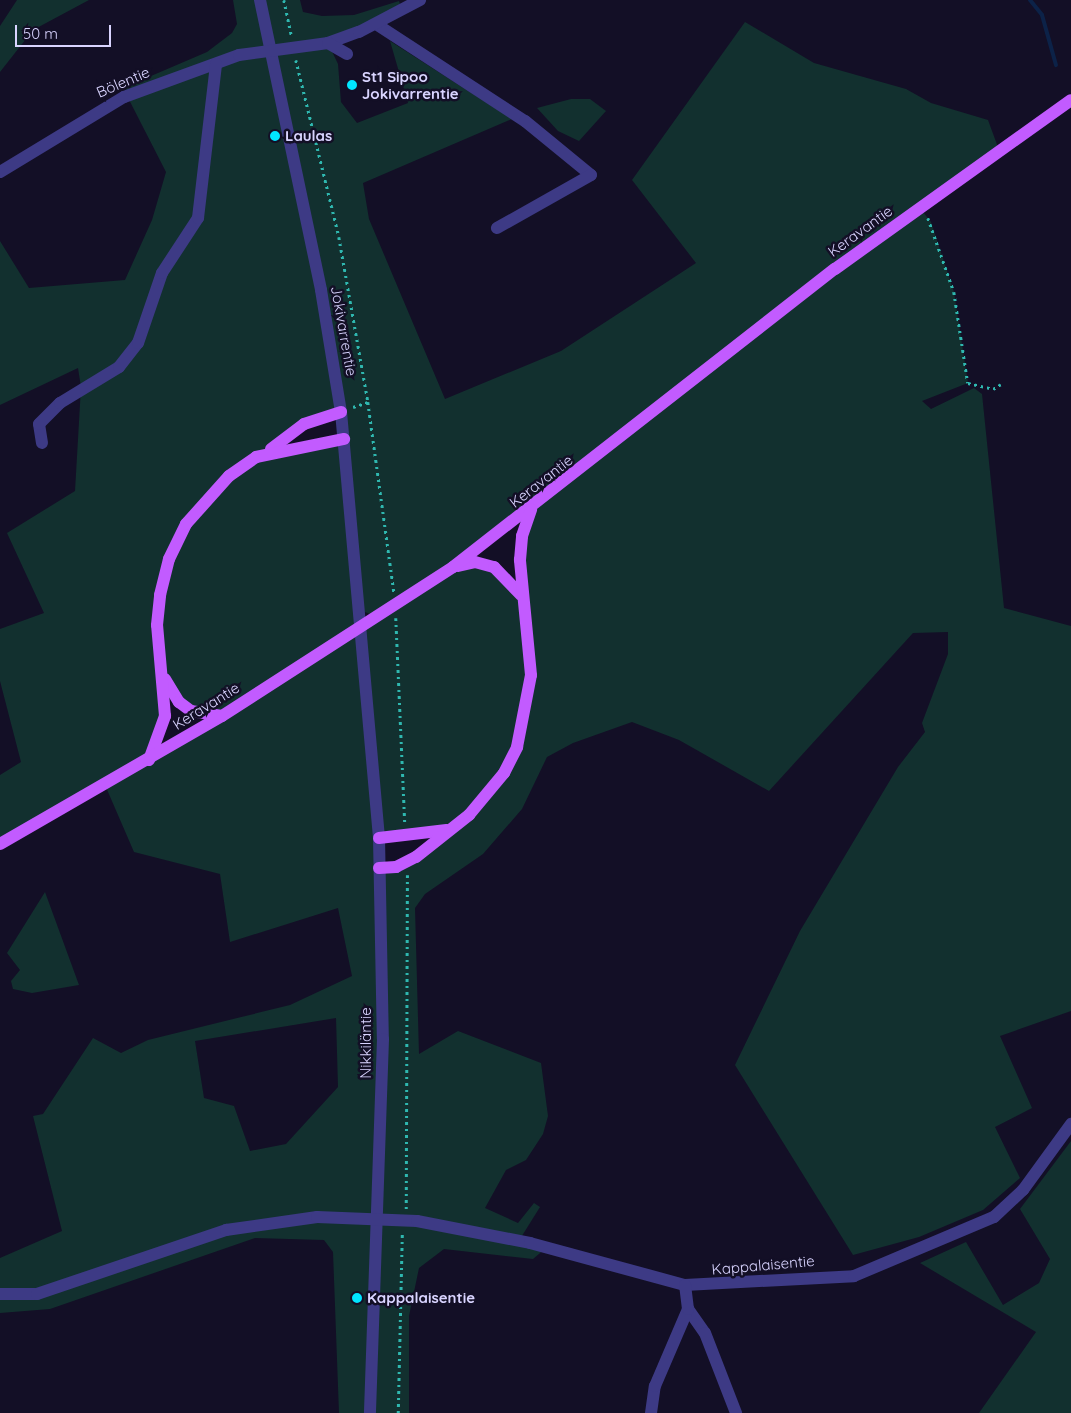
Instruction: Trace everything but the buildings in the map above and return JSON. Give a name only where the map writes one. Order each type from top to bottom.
[{"type":"main road","name":"Keravantie","points":[[0,844],[222,716],[453,567],[531,510],[919,207],[1071,100]]},
{"type":"main road","points":[[148,760],[165,716],[163,676],[157,625],[169,559],[207,497],[229,476],[267,452],[304,424],[341,412]]},
{"type":"main road","points":[[267,452],[344,439]]},
{"type":"main road","points":[[379,868],[406,862],[454,828],[504,773],[525,723],[532,676],[524,600],[522,536],[531,510]]},
{"type":"main road","points":[[453,567],[475,562],[494,566],[517,586],[524,600]]},
{"type":"main road","points":[[163,676],[179,702],[191,711],[222,716]]},
{"type":"main road","points":[[379,838],[454,828]]},
{"type":"street","name":"Jokivarrentie","points":[[260,0],[321,290],[341,412],[366,672]]},
{"type":"street","name":"Bölentie","points":[[0,172],[124,97],[216,64],[271,49],[328,43],[376,24],[420,0]]},
{"type":"street","points":[[376,24],[525,120],[591,174],[497,228]]},
{"type":"street","points":[[328,43],[347,54]]},
{"type":"street","points":[[42,443],[39,424],[60,403],[119,367],[138,342],[162,273],[198,218],[216,64]]},
{"type":"street","name":"Nikkiläntie","points":[[366,672],[379,838],[383,1039],[370,1413]]},
{"type":"street","name":"Kappalaisentie","points":[[0,1294],[37,1294],[226,1230],[271,1221],[377,1218],[417,1221],[530,1243],[685,1285],[854,1276],[966,1230],[1008,1207],[1071,1124]]},
{"type":"street","points":[[685,1285],[688,1309],[706,1333],[736,1413]]},
{"type":"street","points":[[651,1413],[655,1386],[688,1309]]},
{"type":"path","points":[[284,0],[291,35]]},
{"type":"path","points":[[296,56],[339,237],[368,402],[392,576]]},
{"type":"path","points":[[919,207],[932,222],[954,292],[968,383],[993,389],[1001,384]]},
{"type":"path","points":[[341,412],[368,402]]},
{"type":"path","points":[[400,654],[405,825]]},
{"type":"path","points":[[406,1207],[407,872]]},
{"type":"path","points":[[398,1413],[402,1232]]},
{"type":"green space","points":[[17,0],[89,0],[33,30],[0,72],[0,26]]},
{"type":"green space","points":[[233,0],[300,0],[303,12],[322,16],[354,15],[399,1],[402,10],[328,43],[338,64],[341,102],[357,123],[408,103],[390,41],[512,119],[363,183],[369,219],[445,399],[561,351],[696,263],[632,180],[745,22],[814,63],[906,89],[931,103],[988,120],[999,150],[919,207],[931,222],[954,292],[968,383],[922,401],[931,409],[974,388],[982,394],[1004,608],[1071,626],[1071,1011],[1000,1036],[1032,1108],[995,1127],[1020,1178],[983,1210],[919,1237],[853,1255],[735,1065],[800,931],[898,767],[925,732],[922,723],[948,654],[948,632],[913,633],[769,791],[679,740],[632,722],[573,743],[547,757],[522,809],[483,854],[425,894],[415,908],[419,1054],[458,1031],[541,1063],[548,1116],[543,1134],[526,1160],[506,1170],[485,1208],[518,1223],[534,1203],[540,1207],[520,1239],[546,1248],[533,1259],[444,1249],[419,1268],[409,1316],[409,1413],[339,1413],[333,1252],[324,1240],[255,1238],[50,1309],[0,1313],[0,1258],[62,1231],[33,1116],[43,1114],[93,1038],[121,1053],[148,1040],[290,1005],[352,976],[338,908],[230,942],[220,874],[134,852],[105,785],[0,850],[0,775],[21,762],[0,681],[0,629],[44,613],[7,533],[75,491],[81,387],[78,368],[0,405],[0,241],[29,288],[125,280],[152,220],[166,172],[123,88],[207,52],[232,33],[237,24]],"holes":[[[341,412],[344,438],[259,456],[304,424]],[[531,511],[517,586],[494,567],[452,569]],[[360,610],[375,616],[362,630]],[[166,697],[221,717],[149,759]],[[454,829],[396,867],[379,868],[379,838]],[[336,1018],[338,1087],[286,1144],[250,1151],[234,1106],[204,1098],[195,1041]]]},
{"type":"green space","points":[[571,99],[590,99],[606,111],[579,141],[558,131],[537,108]]},
{"type":"green space","points":[[45,892],[79,985],[32,993],[13,989],[11,981],[20,970],[7,953]]},
{"type":"green space","points":[[1071,1141],[1071,1413],[979,1413],[1036,1332],[920,1263],[966,1242],[1003,1305],[1039,1283],[1050,1259],[1020,1209]]},
{"type":"waterway","points":[[1030,0],[1042,15],[1056,65]]},
{"type":"place","name":"St1 Sipoo Jokivarrentie","points":[[352,85]]},
{"type":"place","name":"Laulas","points":[[275,136]]},
{"type":"place","name":"Kappalaisentie","points":[[357,1298]]}]
